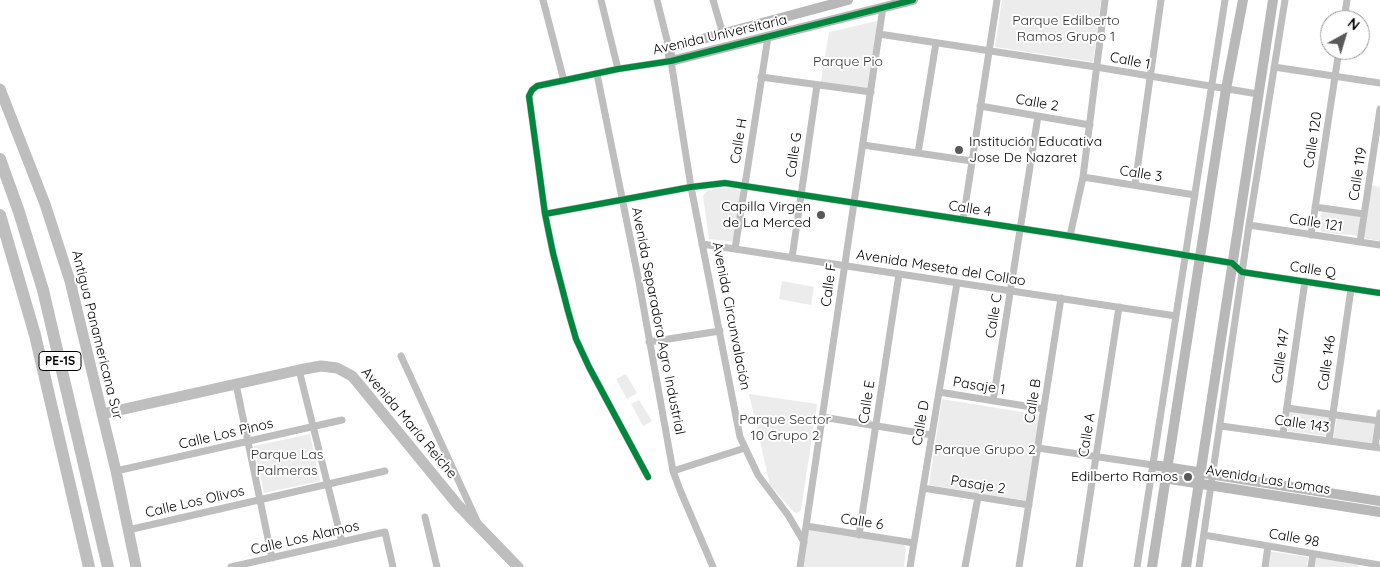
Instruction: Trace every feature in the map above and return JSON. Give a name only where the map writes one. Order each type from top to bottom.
[{"type":"highway","name":"PE-1S","points":[[0,158],[19,212],[42,290],[108,567]]},
{"type":"highway","name":"PE-1S","points":[[0,215],[35,335],[89,567]]},
{"type":"main road","name":"Avenida Universitaria","points":[[669,48],[832,2],[848,0]]},
{"type":"main road","name":"Avenida Universitaria","points":[[671,61],[912,0]]},
{"type":"main road","points":[[1152,567],[1226,89],[1243,0]]},
{"type":"main road","points":[[1186,567],[1272,0]]},
{"type":"main road","name":"Avenida Circunvalación","points":[[669,48],[671,61]]},
{"type":"main road","name":"Antigua Panamericana Sur","points":[[0,89],[45,204],[70,281],[116,472],[136,567]]},
{"type":"main road","name":"Avenida María Reiche","points":[[102,414],[299,370],[329,366],[344,371],[352,376],[457,504],[518,567]]},
{"type":"main road","name":"Avenida Las Lomas","points":[[1153,465],[1380,500]]},
{"type":"main road","name":"Avenida Las Lomas","points":[[1151,476],[1380,512]]},
{"type":"street","points":[[543,0],[564,81]]},
{"type":"street","points":[[601,0],[618,69]]},
{"type":"street","points":[[657,0],[669,48]]},
{"type":"street","points":[[713,0],[723,34]]},
{"type":"street","points":[[963,220],[997,0]]},
{"type":"street","points":[[1070,236],[1083,177],[1105,0]]},
{"type":"street","points":[[1135,186],[1161,0]]},
{"type":"street","points":[[1137,567],[1225,0]]},
{"type":"street","points":[[1199,567],[1249,225],[1285,0]]},
{"type":"street","name":"Calle F","points":[[800,567],[883,7]]},
{"type":"street","name":"Calle 1","points":[[879,34],[1258,94]]},
{"type":"street","name":"Calle H","points":[[735,249],[768,36]]},
{"type":"street","points":[[918,153],[936,43]]},
{"type":"street","name":"Calle 120","points":[[1311,234],[1337,60]]},
{"type":"street","name":"Avenida Universitaria","points":[[545,214],[529,96],[532,90],[538,86],[618,69],[671,61]]},
{"type":"street","name":"Avenida Circunvalación","points":[[671,61],[691,187],[740,437],[758,475],[788,515],[804,542]]},
{"type":"street","points":[[1274,67],[1380,83]]},
{"type":"street","name":"Avenida Separadora Agro Industrial","points":[[597,74],[673,471],[712,567]]},
{"type":"street","points":[[761,78],[871,92]]},
{"type":"street","name":"Calle G","points":[[792,258],[817,85]]},
{"type":"street","name":"Calle 2","points":[[980,106],[1090,124]]},
{"type":"street","name":"Calle 119","points":[[1360,242],[1380,109]]},
{"type":"street","name":"Calle C","points":[[993,401],[1038,116]]},
{"type":"street","points":[[863,145],[972,161]]},
{"type":"street","name":"Calle 3","points":[[1083,177],[1194,194]]},
{"type":"street","name":"Calle 4","points":[[545,214],[691,187],[725,183],[1232,263]]},
{"type":"street","points":[[1315,207],[1364,214]]},
{"type":"street","points":[[545,214],[553,253],[576,339],[588,367],[648,477]]},
{"type":"street","name":"Calle 121","points":[[1249,225],[1380,245]]},
{"type":"street","name":"Avenida Meseta del Collao","points":[[702,244],[1176,316]]},
{"type":"street","points":[[1232,263],[1242,272]]},
{"type":"street","name":"Calle Q","points":[[1242,272],[1380,293]]},
{"type":"street","name":"Calle E","points":[[859,535],[899,274]]},
{"type":"street","name":"Calle 147","points":[[1283,434],[1304,281]]},
{"type":"street","name":"Calle D","points":[[910,567],[957,283]]},
{"type":"street","name":"Calle 146","points":[[1329,441],[1351,289]]},
{"type":"street","name":"Calle B","points":[[1019,567],[1062,298]]},
{"type":"street","name":"Calle A","points":[[1079,567],[1119,307]]},
{"type":"street","points":[[649,342],[720,332]]},
{"type":"street","points":[[400,356],[481,528]]},
{"type":"street","points":[[299,370],[342,542]]},
{"type":"street","points":[[236,384],[260,500],[268,561]]},
{"type":"street","name":"Pasaje 1","points":[[939,392],[1044,409]]},
{"type":"street","points":[[1287,408],[1379,421]]},
{"type":"street","points":[[1378,447],[1380,413]]},
{"type":"street","points":[[822,417],[932,435]]},
{"type":"street","name":"Calle Los Pinos","points":[[116,472],[342,420]]},
{"type":"street","name":"Calle 143","points":[[1221,426],[1378,447]]},
{"type":"street","points":[[673,471],[745,448]]},
{"type":"street","points":[[1038,448],[1153,465]]},
{"type":"street","name":"Calle Los Olivos","points":[[128,530],[385,471]]},
{"type":"street","name":"Pasaje 2","points":[[923,488],[1029,505]]},
{"type":"street","points":[[965,567],[978,497]]},
{"type":"street","points":[[425,517],[437,567]]},
{"type":"street","name":"Calle 6","points":[[806,526],[914,543]]},
{"type":"street","name":"Calle Los Alamos","points":[[231,567],[268,561],[384,532],[393,567]]},
{"type":"street","name":"Calle 98","points":[[1204,535],[1313,554],[1363,565],[1380,566]]},
{"type":"street","points":[[1265,567],[1268,546]]},
{"type":"street","points":[[1311,567],[1313,554]]},
{"type":"green space","name":"Parque Edilberto Ramos Grupo 1","points":[[1002,0],[1101,0],[1093,62],[995,47]]},
{"type":"green space","name":"Parque Pio","points":[[877,21],[869,89],[821,82],[829,32]]},
{"type":"green space","points":[[1371,185],[1380,187],[1380,241],[1363,238]]},
{"type":"green space","points":[[733,187],[741,192],[735,242],[709,239],[703,196],[708,190]]},
{"type":"green space","points":[[1322,211],[1359,216],[1358,236],[1322,232],[1319,227]]},
{"type":"green space","points":[[782,281],[814,287],[811,305],[779,299]]},
{"type":"green space","points":[[626,374],[637,393],[627,399],[616,379]]},
{"type":"green space","name":"Parque Sector 10 Grupo 2","points":[[749,394],[817,404],[801,510],[797,513],[770,485]]},
{"type":"green space","name":"Parque Grupo 2","points":[[942,399],[1040,415],[1027,501],[929,485]]},
{"type":"green space","points":[[639,400],[652,421],[643,426],[631,404]]},
{"type":"green space","points":[[1290,412],[1329,417],[1326,436],[1288,431]]},
{"type":"green space","points":[[1337,418],[1375,424],[1372,445],[1333,439]]},
{"type":"green space","name":"Parque Las Palmeras","points":[[310,434],[320,481],[264,493],[254,446]]},
{"type":"green space","points":[[809,529],[904,545],[906,549],[904,567],[803,567],[807,532]]},
{"type":"green space","points":[[1268,551],[1308,557],[1307,567],[1266,567]]},
{"type":"green space","points":[[1316,557],[1358,565],[1358,567],[1314,567]]},
{"type":"cycle path","points":[[648,477],[576,339],[553,253],[545,214],[529,96],[532,90],[537,86],[618,69],[671,61],[913,0]]},
{"type":"cycle path","points":[[545,214],[691,187],[725,183],[1232,263],[1242,272],[1380,293]]},
{"type":"place","name":"Institución Educativa Jose De Nazaret","points":[[959,150]]},
{"type":"place","name":"Capilla Virgen de La Merced","points":[[821,215]]},
{"type":"place","name":"Edilberto Ramos","points":[[1188,477]]}]
